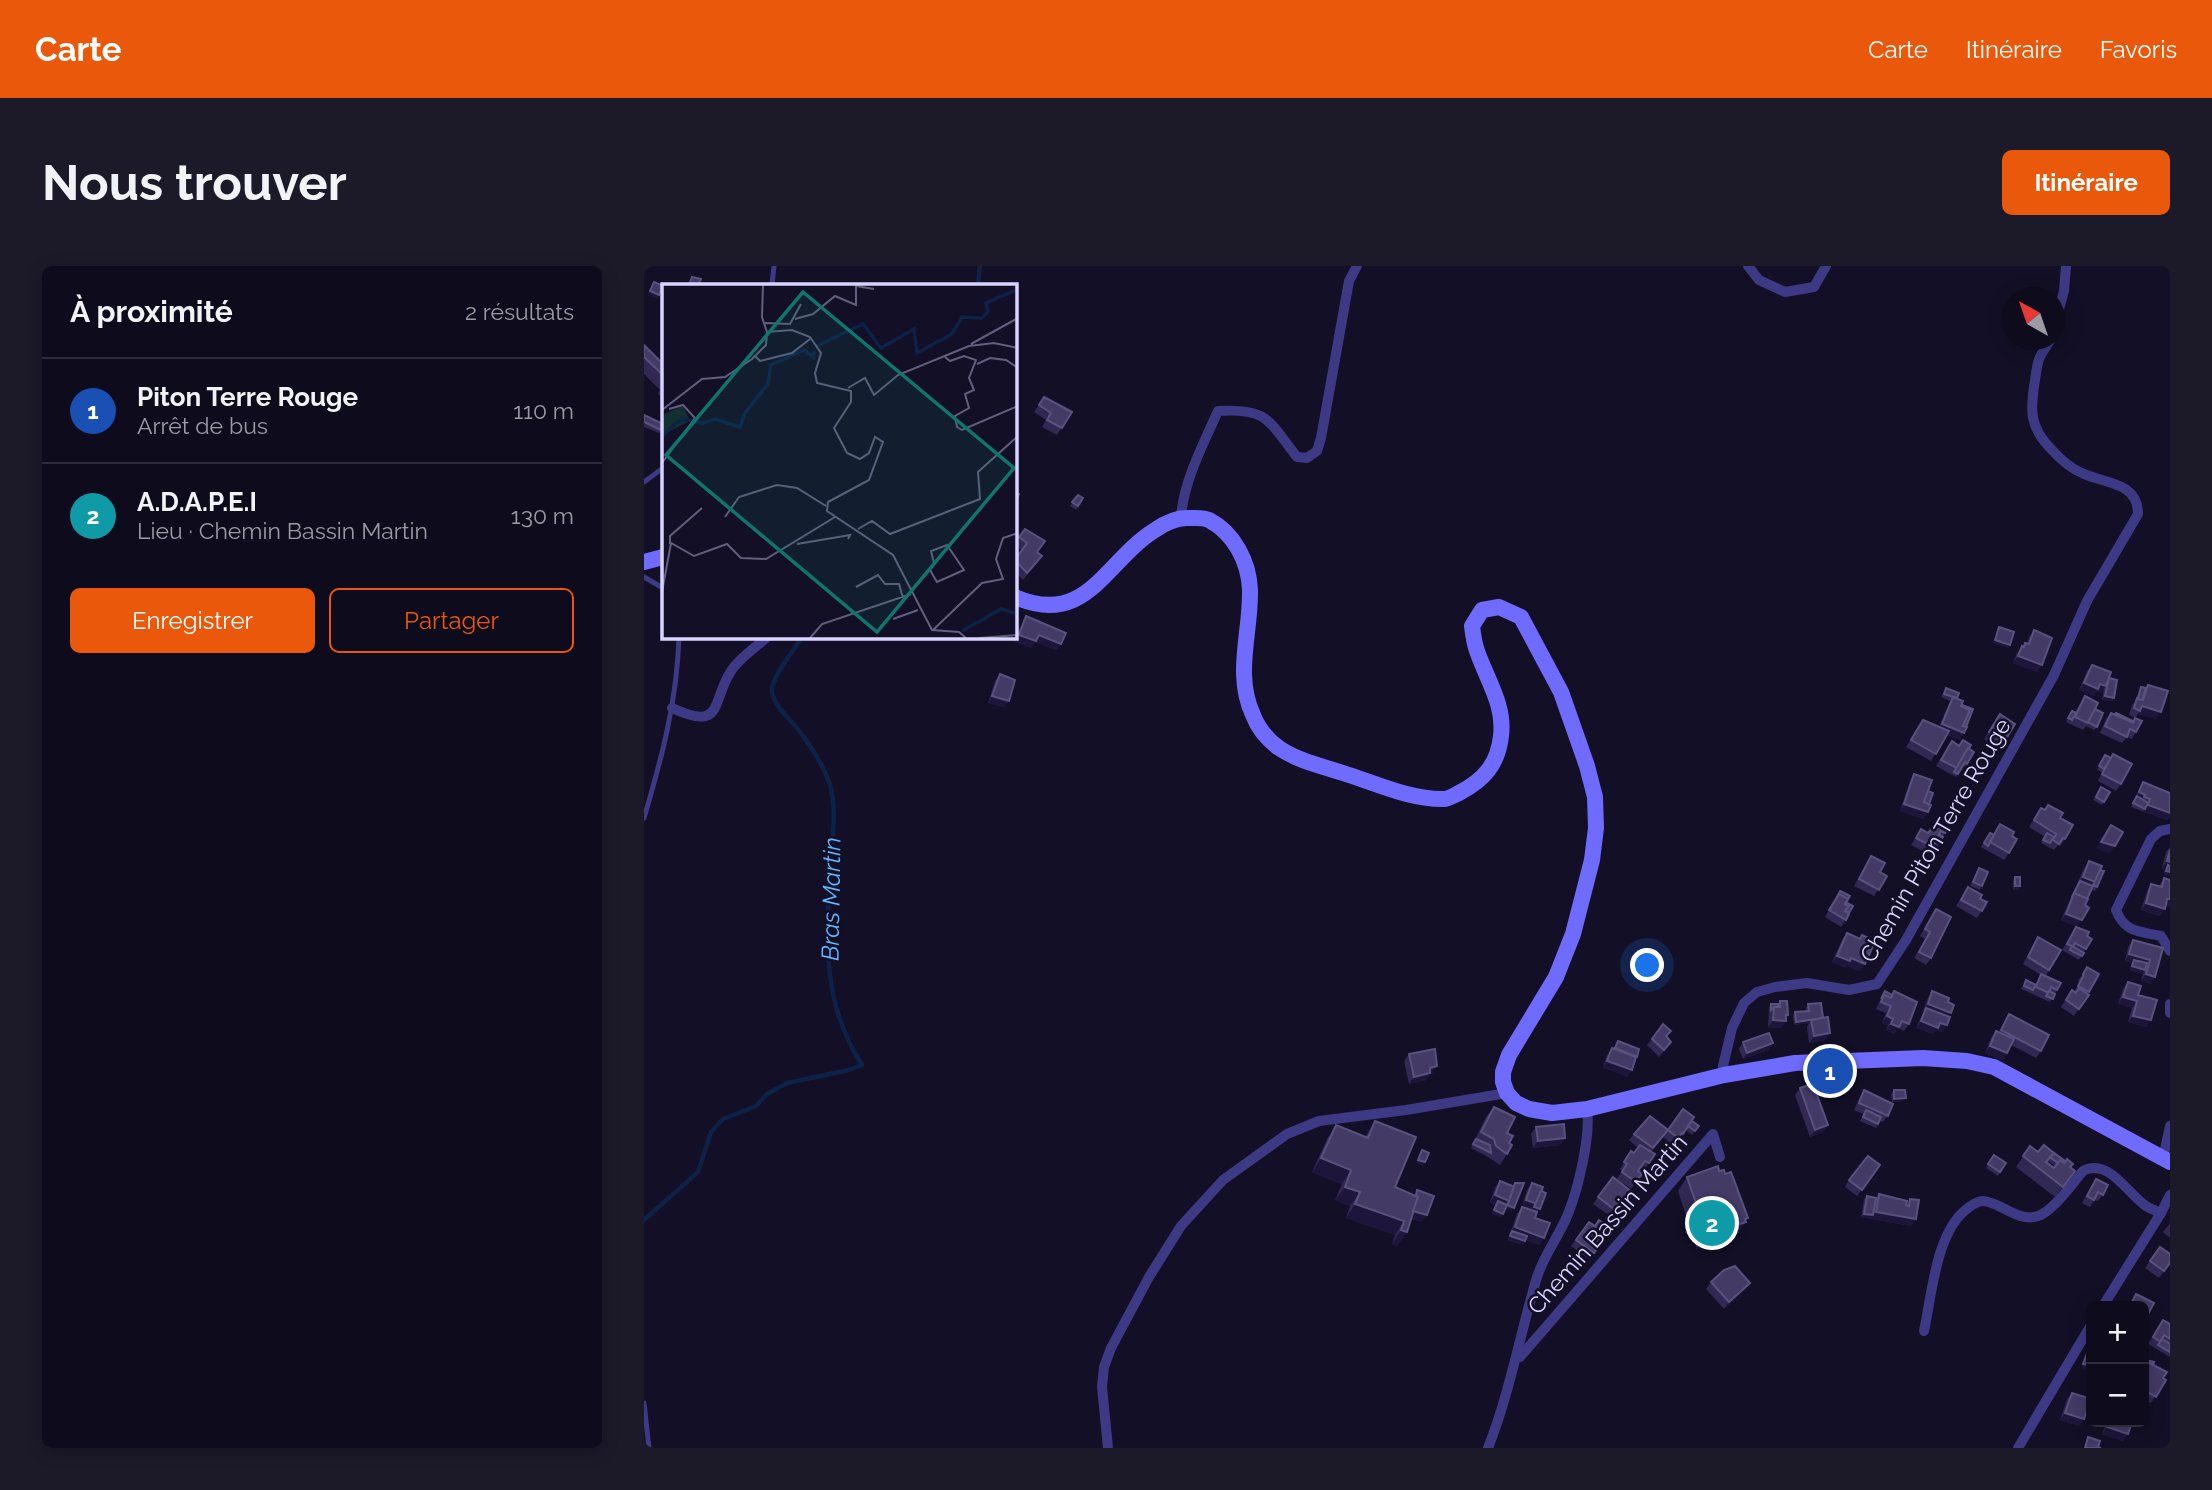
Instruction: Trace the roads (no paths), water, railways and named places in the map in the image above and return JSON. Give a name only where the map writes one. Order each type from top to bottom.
[{"type":"main road","points":[[1017,598],[1028,603],[1051,606],[1070,602],[1088,593],[1145,536],[1167,522],[1181,517],[1205,518],[1221,527],[1235,542],[1243,560],[1250,589],[1243,664],[1244,689],[1252,715],[1263,733],[1279,747],[1299,758],[1409,795],[1447,799],[1486,775],[1497,755],[1501,737],[1502,717],[1476,649],[1472,626],[1482,610],[1499,607],[1521,617],[1561,692],[1595,797],[1596,828],[1592,860],[1573,934],[1556,977],[1503,1072],[1507,1093],[1516,1103],[1529,1109],[1552,1113],[1587,1109],[1724,1075],[1796,1063],[1923,1058],[1967,1061],[1994,1067],[2167,1160]]},
{"type":"main road","points":[[644,562],[662,557]]},
{"type":"street","points":[[1181,517],[1192,469],[1218,411],[1243,409],[1268,419],[1297,457],[1307,458],[1317,451],[1349,281],[1357,266]]},
{"type":"street","points":[[1748,266],[1759,280],[1786,292],[1814,287],[1826,266]]},
{"type":"street","points":[[2064,287],[2066,266]]},
{"type":"street","name":"Chemin Piton Terre Rouge","points":[[1724,1075],[1723,1066],[1732,1028],[1744,1003],[1757,992],[1774,986],[1807,982],[1849,990],[1877,984],[1906,940],[2054,675],[2087,601],[2138,514],[2138,504],[2132,494],[2067,465],[2045,443],[2035,428],[2031,406],[2038,361],[2044,350]]},
{"type":"street","points":[[672,708],[693,716],[704,718],[709,715],[721,697],[731,671],[765,639]]},
{"type":"street","points":[[2170,829],[2160,831],[2151,839],[2116,910],[2121,922],[2133,930],[2161,936],[2170,951]]},
{"type":"street","points":[[2170,1004],[2170,1013]]},
{"type":"street","points":[[1108,1448],[1102,1387],[1104,1367],[1111,1348],[1149,1277],[1181,1226],[1223,1180],[1287,1134],[1319,1121],[1507,1093]]},
{"type":"street","name":"Chemin Bassin Martin","points":[[1488,1448],[1517,1360],[1538,1275],[1569,1213],[1584,1157],[1587,1109]]},
{"type":"street","points":[[2167,1160],[2170,1126]]},
{"type":"street","name":"Chemin Bassin Martin","points":[[1517,1360],[1713,1134],[1720,1157]]},
{"type":"street","points":[[1924,1331],[1940,1254],[1949,1231],[1955,1220],[1975,1203],[1983,1201],[2025,1217],[2036,1217],[2046,1212],[2083,1171],[2097,1167],[2106,1170],[2146,1206],[2161,1213]]},
{"type":"street","points":[[2106,1301],[2170,1195]]},
{"type":"street","points":[[2018,1448],[2086,1333]]},
{"type":"lane","points":[[772,284],[774,266]]},
{"type":"lane","points":[[644,481],[662,469]]},
{"type":"lane","points":[[644,577],[662,587]]},
{"type":"lane","points":[[644,818],[668,732],[678,673],[679,639]]},
{"type":"lane","points":[[644,1403],[649,1448]]},
{"type":"waterway","name":"Bras Martin","points":[[978,284],[980,266]]},
{"type":"waterway","name":"Bras Martin","points":[[644,1220],[698,1172],[711,1132],[723,1119],[756,1106],[767,1094],[787,1083],[862,1065],[838,1015],[829,964],[828,911],[834,820],[831,791],[815,753],[779,707],[772,692],[779,672],[801,639]]},
{"type":"place","name":"Piton Terre Rouge","points":[[1830,1071]]},
{"type":"place","name":"A.D.A.P.E.I","points":[[1712,1223]]}]
